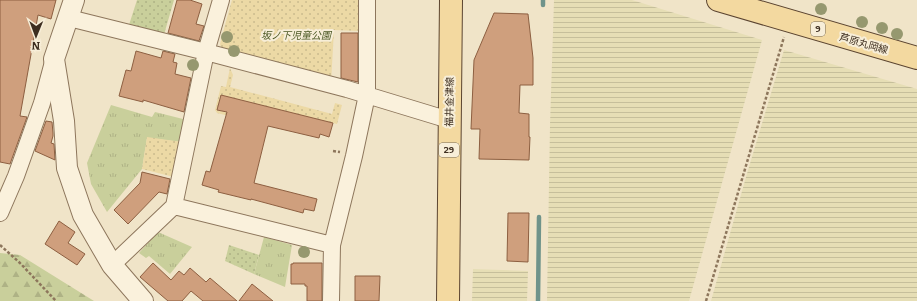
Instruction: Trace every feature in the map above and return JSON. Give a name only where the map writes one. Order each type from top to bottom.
[{"type":"main road","name":"福井金津線","points":[[448,301],[451,0]]},
{"type":"main road","name":"芦原丸岡線","points":[[718,0],[917,58]]},
{"type":"street","points":[[112,265],[174,206],[206,52],[221,0]]},
{"type":"street","points":[[331,301],[332,245],[354,156],[367,95],[367,0]]},
{"type":"street","points":[[0,214],[16,176],[42,103],[54,59],[72,9],[206,52],[367,95],[449,120]]},
{"type":"street","points":[[54,59],[64,121],[67,168],[83,215],[112,265],[143,301]]},
{"type":"street","points":[[174,206],[332,245]]},
{"type":"path","points":[[706,301],[789,20]]},
{"type":"path","points":[[0,245],[20,263],[56,301]]},
{"type":"shaded area","points":[[554,0],[632,0],[762,40],[689,301],[547,301]]},
{"type":"shaded area","points":[[784,50],[917,89],[917,301],[711,301]]},
{"type":"shaded area","points":[[473,269],[528,271],[527,301],[472,301]]},
{"type":"green space","points":[[137,0],[174,0],[163,38],[128,28]]},
{"type":"green space","points":[[111,105],[152,117],[155,112],[187,120],[182,142],[147,138],[142,169],[107,212],[91,184],[87,163]]},
{"type":"green space","points":[[158,232],[192,247],[170,274],[149,256],[146,258],[139,253]]},
{"type":"green space","points":[[264,237],[292,245],[285,287],[254,274]]},
{"type":"green space","points":[[229,245],[259,255],[254,274],[225,261]]},
{"type":"green space","points":[[0,253],[20,255],[94,301],[0,301]]},
{"type":"sand","name":"坂ノ下児童公園","points":[[232,0],[362,0],[361,31],[334,30],[331,83],[222,51],[220,44]]},
{"type":"sand","points":[[230,68],[233,75],[230,87],[332,114],[335,103],[342,105],[337,124],[221,95],[217,110],[234,114],[233,117],[217,113],[215,110],[221,86],[226,87]]},
{"type":"sand","points":[[147,137],[182,142],[174,177],[142,169]]},
{"type":"building","points":[[0,0],[56,0],[51,19],[38,15],[20,116],[27,117],[10,164],[0,162]]},
{"type":"building","points":[[177,0],[190,0],[202,4],[196,24],[204,26],[199,41],[168,33]]},
{"type":"building","points":[[494,13],[528,14],[533,58],[533,85],[520,85],[519,113],[529,114],[529,160],[479,159],[480,129],[471,129],[474,60]]},
{"type":"building","points":[[341,33],[358,33],[358,82],[341,78]]},
{"type":"building","points":[[136,51],[161,58],[163,51],[175,54],[173,62],[177,63],[175,74],[191,78],[184,112],[143,100],[143,102],[119,96],[126,70],[131,71]]},
{"type":"building","points":[[221,95],[333,123],[329,137],[320,134],[319,138],[268,126],[254,183],[317,199],[314,211],[304,209],[303,213],[218,192],[219,190],[202,185],[206,171],[210,172],[227,112],[217,110]]},
{"type":"building","points":[[46,121],[52,122],[53,136],[51,143],[54,144],[55,160],[35,151]]},
{"type":"building","points":[[142,172],[170,179],[167,194],[159,192],[128,224],[114,210],[140,183]]},
{"type":"building","points":[[508,213],[529,213],[528,262],[507,261]]},
{"type":"building","points":[[59,221],[75,232],[68,243],[85,254],[77,265],[45,244]]},
{"type":"building","points":[[153,263],[171,280],[179,271],[184,275],[190,268],[206,282],[210,278],[237,301],[203,301],[191,291],[182,301],[168,301],[140,277]]},
{"type":"building","points":[[322,263],[322,301],[307,301],[307,286],[305,286],[305,284],[291,284],[291,264]]},
{"type":"building","points":[[355,276],[380,276],[379,301],[355,301]]},
{"type":"building","points":[[252,284],[273,301],[239,301]]},
{"type":"waterway","points":[[543,0],[543,5]]},
{"type":"waterway","points":[[538,301],[539,217]]}]
